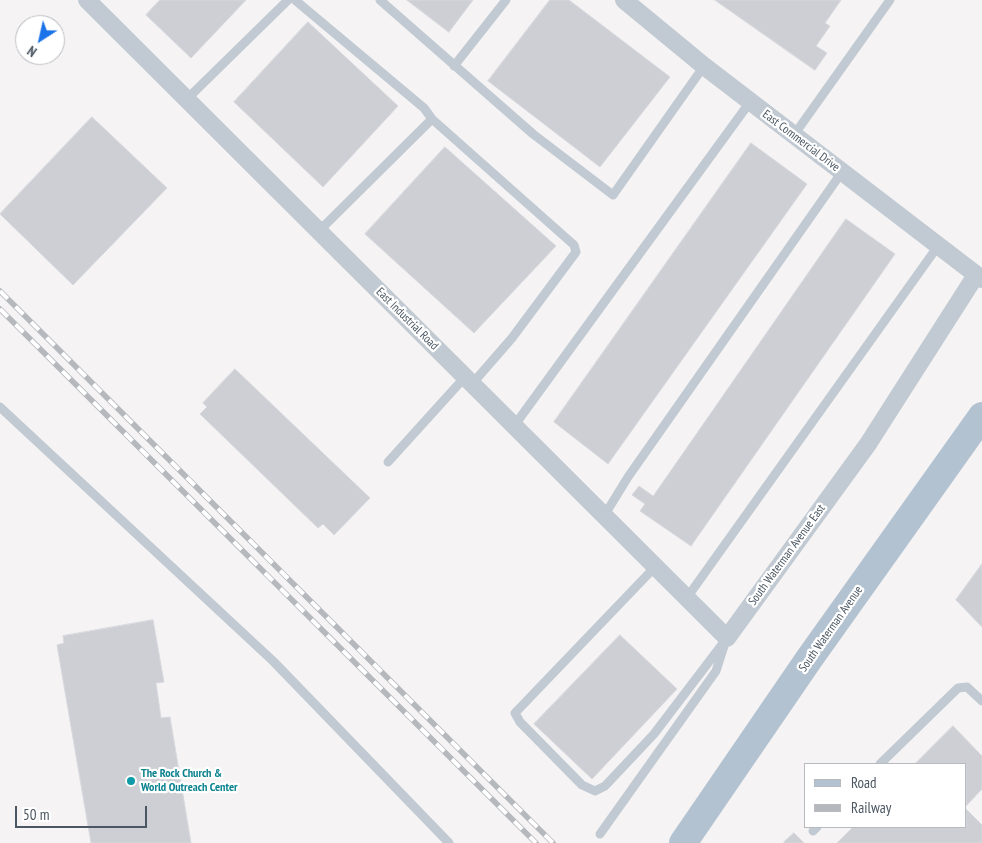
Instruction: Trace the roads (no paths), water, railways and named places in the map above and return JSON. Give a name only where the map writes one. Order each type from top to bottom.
[{"type":"main road","name":"South Waterman Avenue","points":[[682,843],[809,659],[982,416]]},
{"type":"street","name":"East Industrial Road","points":[[88,0],[726,638]]},
{"type":"street","name":"East Commercial Drive","points":[[624,0],[750,102],[938,246],[980,273]]},
{"type":"street","name":"South Waterman Avenue East","points":[[726,638],[868,444],[980,273]]},
{"type":"lane","points":[[187,99],[288,0]]},
{"type":"lane","points":[[295,0],[424,108],[432,119],[574,244],[576,252],[512,338],[388,462]]},
{"type":"lane","points":[[380,0],[533,134],[613,195],[704,66]]},
{"type":"lane","points":[[454,66],[506,0]]},
{"type":"lane","points":[[794,135],[890,0]]},
{"type":"lane","points":[[514,426],[750,102]]},
{"type":"lane","points":[[319,231],[432,119]]},
{"type":"lane","points":[[604,516],[628,477],[842,172]]},
{"type":"lane","points":[[686,599],[938,246]]},
{"type":"lane","points":[[1,409],[273,662],[449,843]]},
{"type":"lane","points":[[654,568],[515,713],[520,722],[582,785],[596,791],[605,786],[654,734],[726,638]]},
{"type":"lane","name":"South Waterman Avenue East","points":[[600,834],[716,671],[726,638]]},
{"type":"lane","points":[[881,763],[958,688],[967,687],[982,701]]},
{"type":"railway","points":[[0,291],[553,843]]},
{"type":"railway","points":[[0,309],[536,843]]},
{"type":"place","name":"The Rock Church & World Outreach Center","points":[[131,781]]}]
